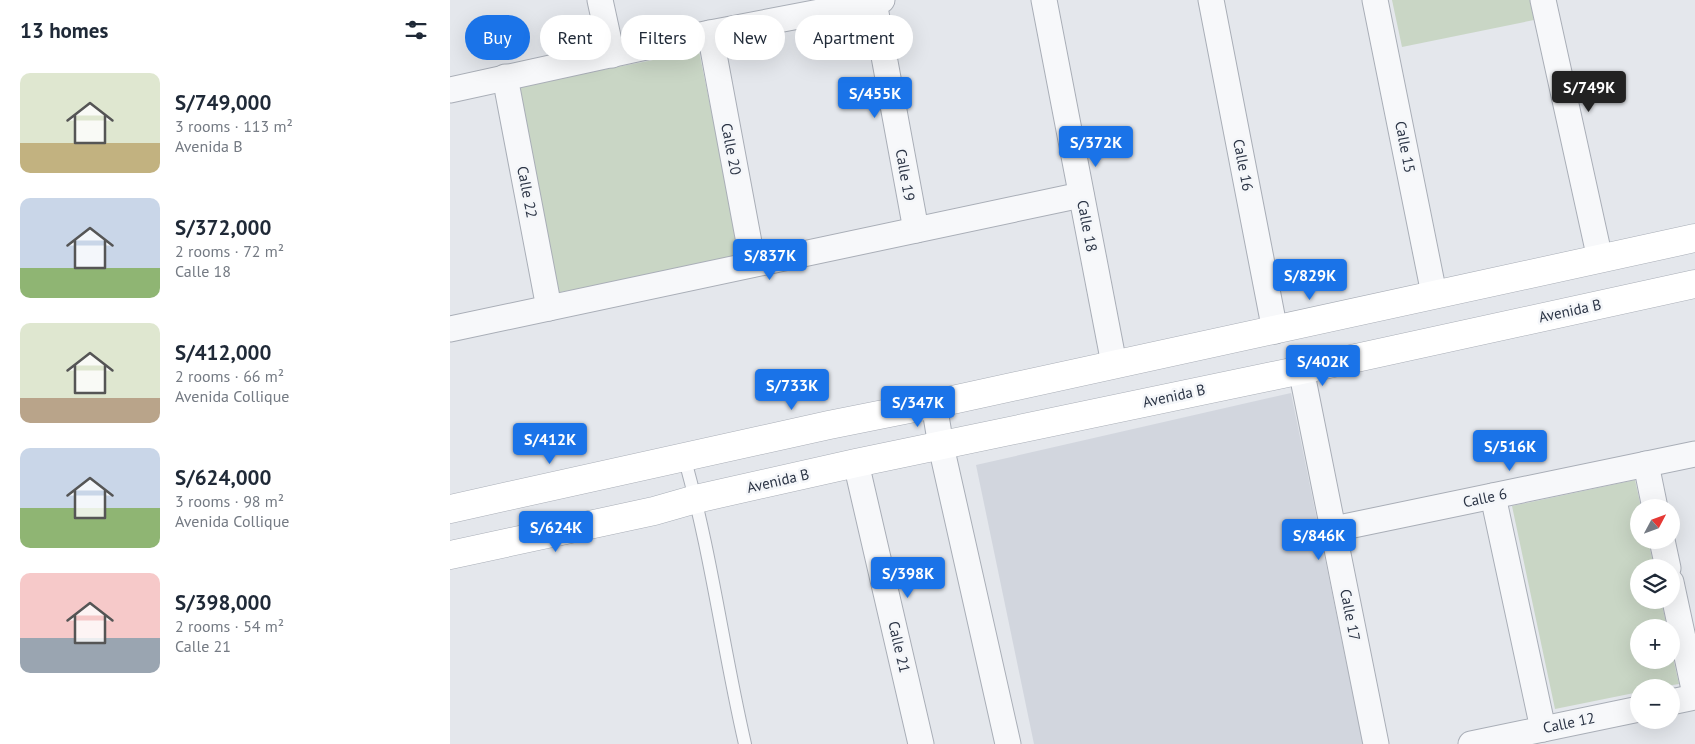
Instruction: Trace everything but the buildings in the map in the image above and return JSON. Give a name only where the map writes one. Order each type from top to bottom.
[{"type":"street","points":[[600,0],[612,55]]},
{"type":"street","name":"Calle 18","points":[[1044,0],[1114,364]]},
{"type":"street","name":"Calle 16","points":[[1211,0],[1275,331]]},
{"type":"street","name":"Calle 15","points":[[1375,0],[1434,294]]},
{"type":"street","points":[[1543,0],[1600,259]]},
{"type":"street","points":[[450,90],[710,33],[878,1]]},
{"type":"street","name":"Calle 19","points":[[878,1],[916,230]]},
{"type":"street","name":"Calle 20","points":[[710,33],[752,264]]},
{"type":"street","name":"Calle 22","points":[[505,77],[549,308]]},
{"type":"street","points":[[450,329],[1081,195]]},
{"type":"street","points":[[450,509],[829,425],[1275,331],[1434,294],[1695,238]]},
{"type":"street","name":"Avenida B","points":[[450,554],[654,511],[696,499],[856,462],[941,446],[1695,284]]},
{"type":"street","name":"Calle 17","points":[[1301,369],[1376,744]]},
{"type":"street","points":[[934,404],[941,446],[1008,744]]},
{"type":"street","name":"Calle 6","points":[[1334,529],[1695,454]]},
{"type":"street","name":"Calle 21","points":[[856,462],[921,744]]},
{"type":"street","points":[[1646,464],[1653,499]]},
{"type":"street","points":[[1493,496],[1543,729]]},
{"type":"street","points":[[1677,609],[1695,696],[1680,700]]},
{"type":"street","name":"Calle 12","points":[[1470,744],[1630,711]]},
{"type":"lane","points":[[671,460],[696,499],[731,682],[745,744]]},
{"type":"shaded area","points":[[1291,393],[1363,744],[1034,744],[976,465]]},
{"type":"green space","points":[[1392,0],[1530,0],[1534,20],[1402,47]]},
{"type":"green space","points":[[653,60],[701,60],[741,257],[556,293],[515,87]]},
{"type":"green space","points":[[1635,480],[1639,499],[1630,499],[1630,549],[1650,549],[1652,559],[1630,559],[1630,609],[1663,609],[1665,619],[1630,619],[1630,669],[1676,669],[1678,679],[1630,679],[1630,694],[1555,709],[1512,506]]}]
